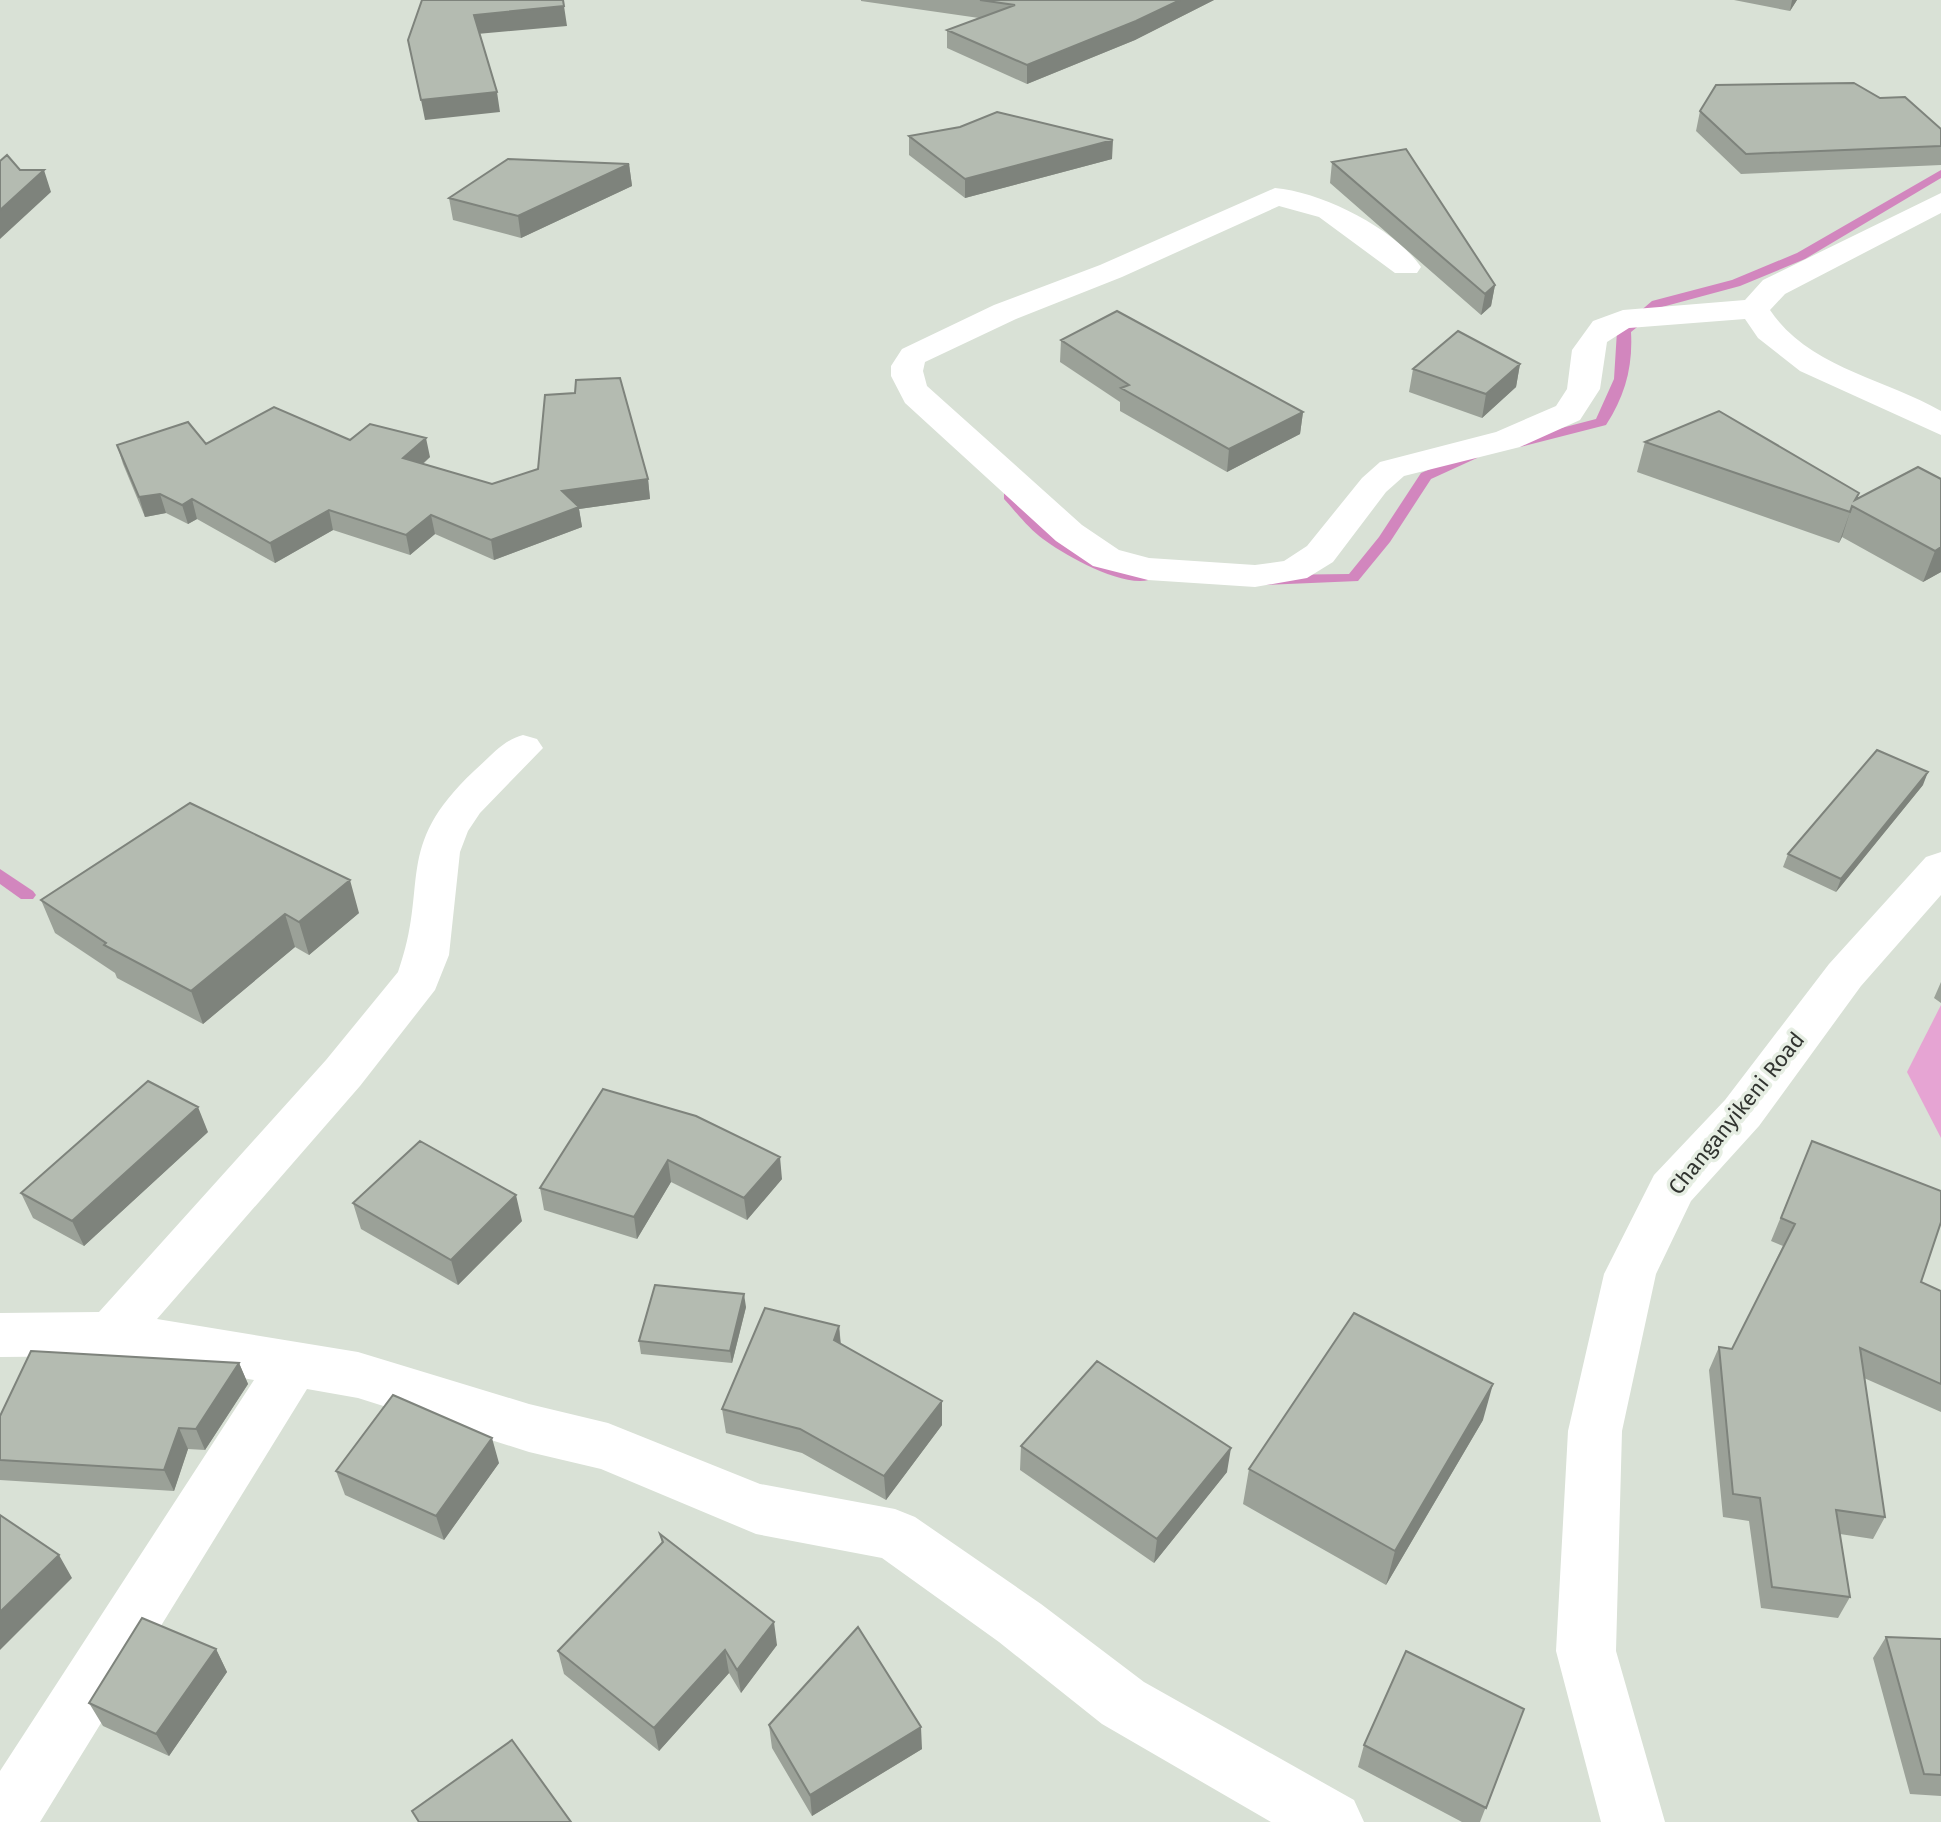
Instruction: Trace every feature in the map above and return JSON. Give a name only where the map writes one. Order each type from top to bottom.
[{"type":"street","points":[[1406,267],[1323,206],[1299,197],[1275,197],[1111,271],[1005,312],[913,356],[907,365],[907,380],[917,396],[1069,533],[1106,558],[1188,574],[1255,576],[1294,570],[1320,554],[1374,485],[1392,469],[1536,430],[1572,410],[1582,391],[1589,339],[1602,326],[1623,319],[1754,309],[1774,287],[1941,202]]},
{"type":"street","points":[[1754,309],[1763,328],[1776,342],[1801,359],[1894,399],[1941,425]]},
{"type":"street","points":[[112,1334],[343,1073],[419,978],[427,955],[439,852],[447,829],[465,803],[523,748]]},
{"type":"street","name":"Changanyikeni Road","points":[[1633,1822],[1586,1651],[1595,1431],[1630,1274],[1672,1189],[1742,1113],[1845,975],[1941,867]]},
{"type":"street","points":[[0,1335],[112,1334],[292,1367],[358,1375],[529,1428],[608,1447],[756,1509],[895,1535],[1020,1623],[1123,1703],[1332,1822]]},
{"type":"street","points":[[4,1822],[292,1367]]},
{"type":"shaded area","points":[[1941,1005],[1941,1138],[1907,1072]]},
{"type":"building","points":[[422,0],[563,0],[564,6],[474,15],[497,92],[421,100],[408,40]]},
{"type":"building","points":[[980,0],[1180,0],[1027,65],[947,30],[1015,5]]},
{"type":"building","points":[[1854,83],[1880,98],[1905,97],[1941,129],[1941,146],[1746,154],[1700,111],[1716,85]]},
{"type":"building","points":[[997,112],[1113,140],[965,179],[909,136],[960,127]]},
{"type":"building","points":[[1406,149],[1495,285],[1485,294],[1332,162]]},
{"type":"building","points":[[7,155],[20,170],[44,170],[0,210],[0,161]]},
{"type":"building","points":[[508,159],[629,164],[518,216],[449,198]]},
{"type":"building","points":[[1117,311],[1303,412],[1229,449],[1121,388],[1129,385],[1061,340]]},
{"type":"building","points":[[1458,331],[1520,364],[1486,394],[1413,369]]},
{"type":"building","points":[[620,378],[648,479],[562,491],[579,507],[491,540],[431,515],[406,535],[329,510],[270,543],[192,499],[182,505],[160,494],[139,497],[117,445],[188,422],[206,444],[274,407],[350,440],[370,424],[426,438],[403,458],[492,484],[538,469],[545,395],[575,393],[576,380]]},
{"type":"building","points":[[1719,411],[1859,493],[1855,500],[1918,467],[1941,479],[1941,547],[1935,551],[1852,506],[1850,512],[1645,442]]},
{"type":"building","points":[[1877,750],[1928,772],[1841,879],[1788,854]]},
{"type":"building","points":[[190,803],[350,880],[299,922],[285,914],[191,991],[104,945],[106,943],[41,900]]},
{"type":"building","points":[[148,1081],[198,1107],[72,1221],[21,1193]]},
{"type":"building","points":[[603,1089],[696,1116],[780,1157],[744,1198],[668,1160],[634,1217],[540,1188]]},
{"type":"building","points":[[420,1141],[516,1195],[451,1260],[353,1203]]},
{"type":"building","points":[[1812,1141],[1941,1191],[1941,1222],[1921,1282],[1941,1291],[1941,1384],[1860,1348],[1885,1517],[1836,1510],[1850,1597],[1772,1587],[1760,1498],[1733,1494],[1719,1347],[1732,1349],[1795,1224],[1781,1218]]},
{"type":"building","points":[[655,1285],[744,1294],[730,1351],[639,1341]]},
{"type":"building","points":[[765,1308],[839,1326],[834,1340],[942,1401],[884,1476],[800,1429],[722,1409]]},
{"type":"building","points":[[1354,1313],[1493,1384],[1395,1551],[1249,1469]]},
{"type":"building","points":[[31,1351],[239,1363],[196,1429],[179,1428],[164,1470],[0,1460],[0,1416]]},
{"type":"building","points":[[1097,1361],[1231,1448],[1157,1539],[1021,1446]]},
{"type":"building","points":[[393,1395],[492,1438],[436,1516],[336,1471]]},
{"type":"building","points":[[0,1515],[59,1555],[0,1612]]},
{"type":"building","points":[[660,1534],[774,1622],[737,1670],[725,1650],[654,1728],[558,1651],[663,1542]]},
{"type":"building","points":[[142,1618],[216,1649],[156,1734],[89,1703]]},
{"type":"building","points":[[858,1627],[921,1727],[810,1795],[769,1725]]},
{"type":"building","points":[[1886,1637],[1941,1639],[1941,1775],[1924,1774]]},
{"type":"building","points":[[1406,1651],[1524,1709],[1486,1808],[1364,1745]]},
{"type":"building","points":[[512,1740],[571,1822],[419,1822],[412,1811]]},
{"type":"waterway","points":[[1520,443],[1601,422],[1621,379],[1625,355],[1624,331],[1657,304],[1736,283],[1801,256],[1941,173]]},
{"type":"waterway","points":[[1263,580],[1353,578],[1385,539],[1426,476],[1472,455]]},
{"type":"waterway","points":[[1009,496],[1048,536],[1115,573],[1149,576]]},
{"type":"waterway","points":[[0,875],[27,895]]}]
